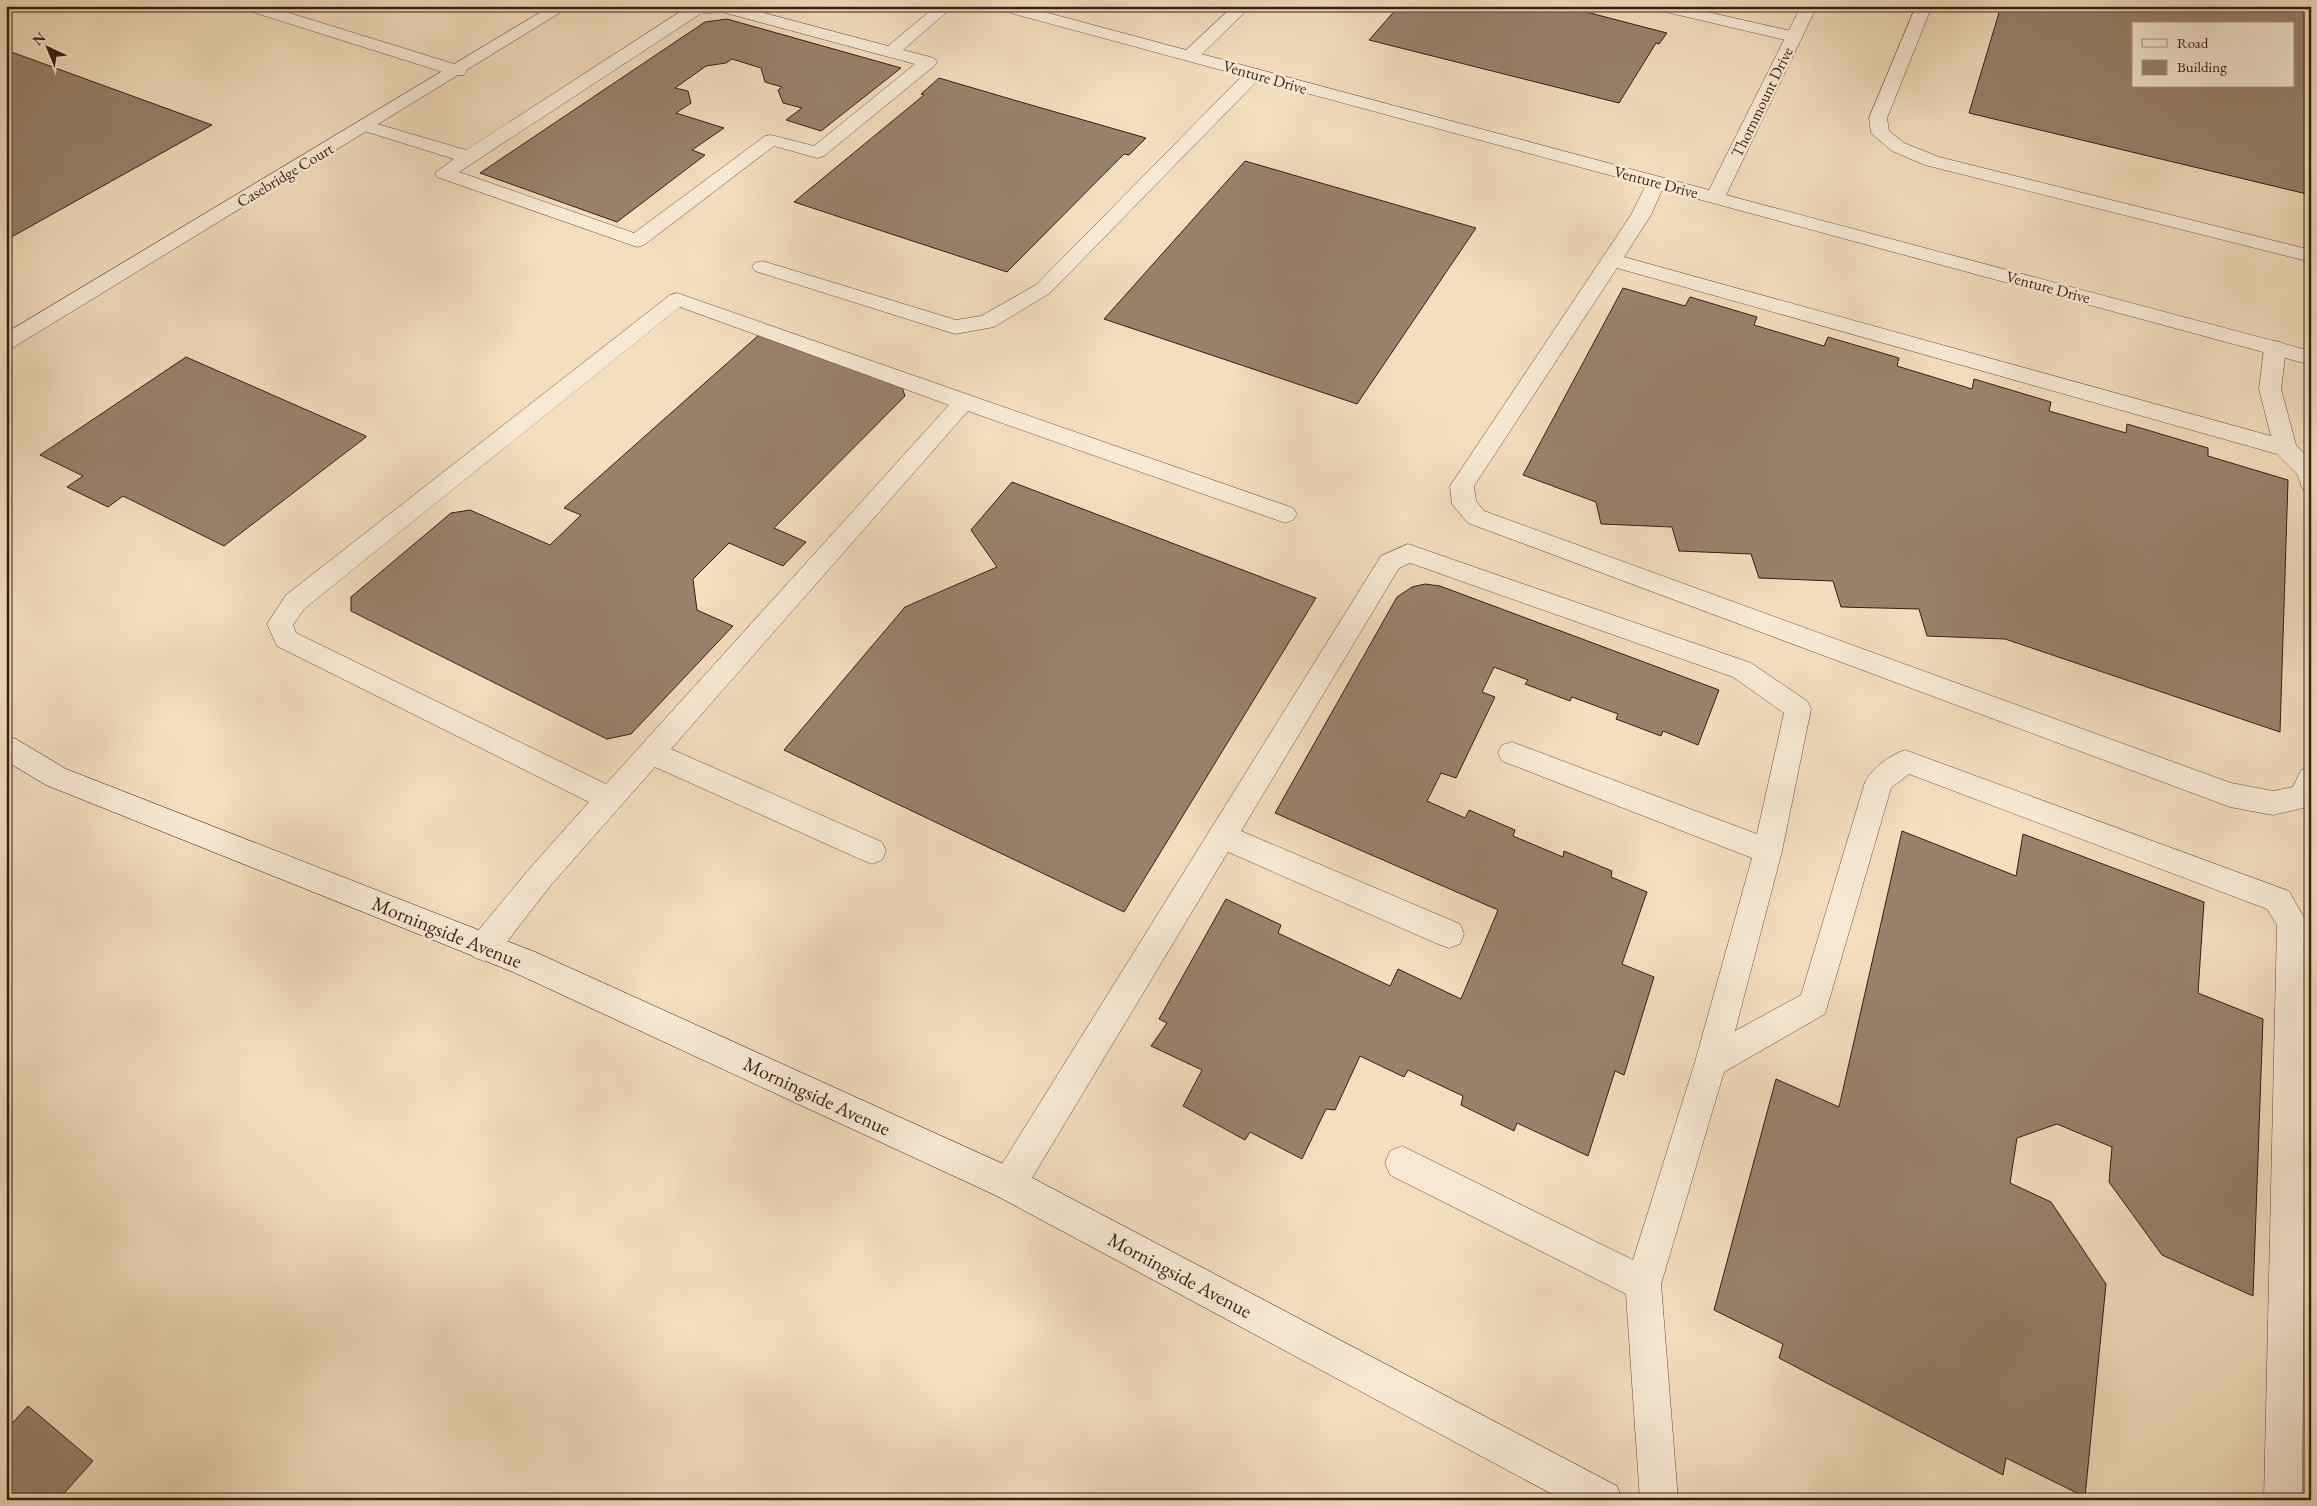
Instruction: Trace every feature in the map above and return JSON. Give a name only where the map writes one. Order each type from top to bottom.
[{"type":"street","points":[[6,9],[12,6]]},
{"type":"street","points":[[249,6],[458,71]]},
{"type":"street","name":"Casebridge Court","points":[[6,342],[563,6]]},
{"type":"street","points":[[891,52],[946,6]]},
{"type":"street","name":"Venture Drive","points":[[1002,6],[1191,55],[1254,74],[1656,183],[2311,358]]},
{"type":"street","points":[[1191,55],[1243,6]]},
{"type":"street","points":[[1658,6],[1794,37]]},
{"type":"street","name":"Thornmount Drive","points":[[1715,198],[1809,6]]},
{"type":"street","points":[[1924,6],[1878,118],[1880,133],[1898,147],[1932,162],[2311,256]]},
{"type":"street","points":[[722,7],[891,52],[928,62],[817,152],[771,140],[637,241],[444,173],[696,10],[722,7]]},
{"type":"street","points":[[762,267],[955,327],[987,322],[1043,289],[1254,74]]},
{"type":"street","points":[[366,126],[468,157]]},
{"type":"street","points":[[1656,183],[1640,215],[1612,260],[1462,486],[1464,504],[1476,517],[2230,795],[2272,803],[2302,797],[2311,778]]},
{"type":"street","points":[[1612,260],[2285,448],[2308,471],[2311,484]]},
{"type":"street","points":[[610,799],[286,640],[280,624],[295,602],[677,299],[1285,514]]},
{"type":"street","points":[[2275,348],[2270,389],[2285,448]]},
{"type":"street","points":[[484,946],[542,876],[964,402]]},
{"type":"street","points":[[1009,1184],[1390,562],[1408,553],[1742,670],[1798,709],[1768,851],[1711,1062],[1643,1284],[1658,1500]]},
{"type":"street","name":"Morningside Avenue","points":[[6,747],[56,777],[524,962],[1009,1184],[1603,1500]]},
{"type":"street","points":[[651,753],[872,851]]},
{"type":"street","points":[[1512,753],[1768,851]]},
{"type":"street","points":[[1711,1062],[1814,1004],[1879,782],[1905,761],[2278,900],[2292,922],[2283,1500]]},
{"type":"street","points":[[1221,836],[1449,934]]},
{"type":"street","points":[[1402,1163],[1643,1284]]},
{"type":"building","points":[[1399,6],[1563,6],[1667,33],[1659,44],[1656,43],[1619,103],[1369,40]]},
{"type":"building","points":[[2001,6],[2311,6],[2311,195],[1969,113]]},
{"type":"building","points":[[727,19],[901,68],[821,131],[786,120],[802,108],[783,103],[778,90],[782,87],[765,82],[761,68],[732,59],[726,63],[706,66],[675,88],[688,91],[691,103],[676,113],[724,128],[692,150],[705,155],[617,222],[480,173],[705,22]]},
{"type":"building","points":[[6,50],[212,125],[6,240]]},
{"type":"building","points":[[939,78],[1146,138],[1129,155],[1124,154],[1007,272],[794,202],[924,95],[921,94]]},
{"type":"building","points":[[1245,161],[1476,228],[1357,404],[1104,319]]},
{"type":"building","points":[[1623,288],[1685,306],[1690,297],[1757,317],[1754,325],[1824,346],[1828,337],[1899,358],[1897,366],[1972,389],[1974,379],[2051,402],[2049,411],[2126,433],[2127,424],[2208,448],[2208,456],[2288,480],[2280,732],[2005,639],[1927,636],[1919,609],[1841,607],[1833,581],[1759,578],[1751,554],[1679,551],[1672,527],[1601,524],[1596,502],[1523,475]]},
{"type":"building","points":[[760,334],[902,387],[905,396],[774,528],[806,542],[783,566],[729,543],[693,579],[697,610],[733,626],[631,734],[607,739],[351,611],[351,597],[451,513],[470,510],[550,545],[581,515],[564,508]]},
{"type":"building","points":[[186,357],[366,437],[224,546],[123,496],[108,507],[67,487],[83,476],[40,455]]},
{"type":"building","points":[[1012,482],[1316,598],[1124,912],[784,750],[905,607],[997,567],[971,530]]},
{"type":"building","points":[[1425,584],[1440,586],[1719,690],[1698,745],[1663,731],[1661,736],[1616,719],[1618,714],[1572,697],[1570,701],[1525,684],[1528,680],[1494,667],[1482,692],[1495,697],[1456,778],[1441,773],[1427,801],[1465,818],[1469,810],[1515,830],[1513,836],[1563,857],[1564,851],[1612,871],[1611,877],[1647,892],[1622,964],[1654,977],[1624,1075],[1615,1071],[1588,1156],[1517,1123],[1514,1131],[1461,1105],[1463,1096],[1408,1070],[1404,1077],[1360,1056],[1335,1110],[1326,1109],[1302,1159],[1250,1132],[1245,1140],[1183,1106],[1202,1070],[1151,1046],[1167,1023],[1159,1019],[1226,899],[1281,925],[1278,933],[1390,986],[1398,969],[1461,999],[1498,910],[1275,813],[1397,597],[1412,587]]},
{"type":"building","points":[[1902,831],[2016,876],[2023,834],[2204,902],[2198,993],[2263,1019],[2253,1296],[2162,1255],[2109,1182],[2112,1147],[2057,1124],[2017,1138],[2010,1183],[2051,1202],[2106,1284],[2085,1497],[2006,1458],[2003,1475],[1779,1358],[1783,1344],[1714,1310],[1776,1079],[1839,1107]]},
{"type":"building","points":[[28,1406],[93,1461],[58,1500],[6,1500],[6,1430]]}]
